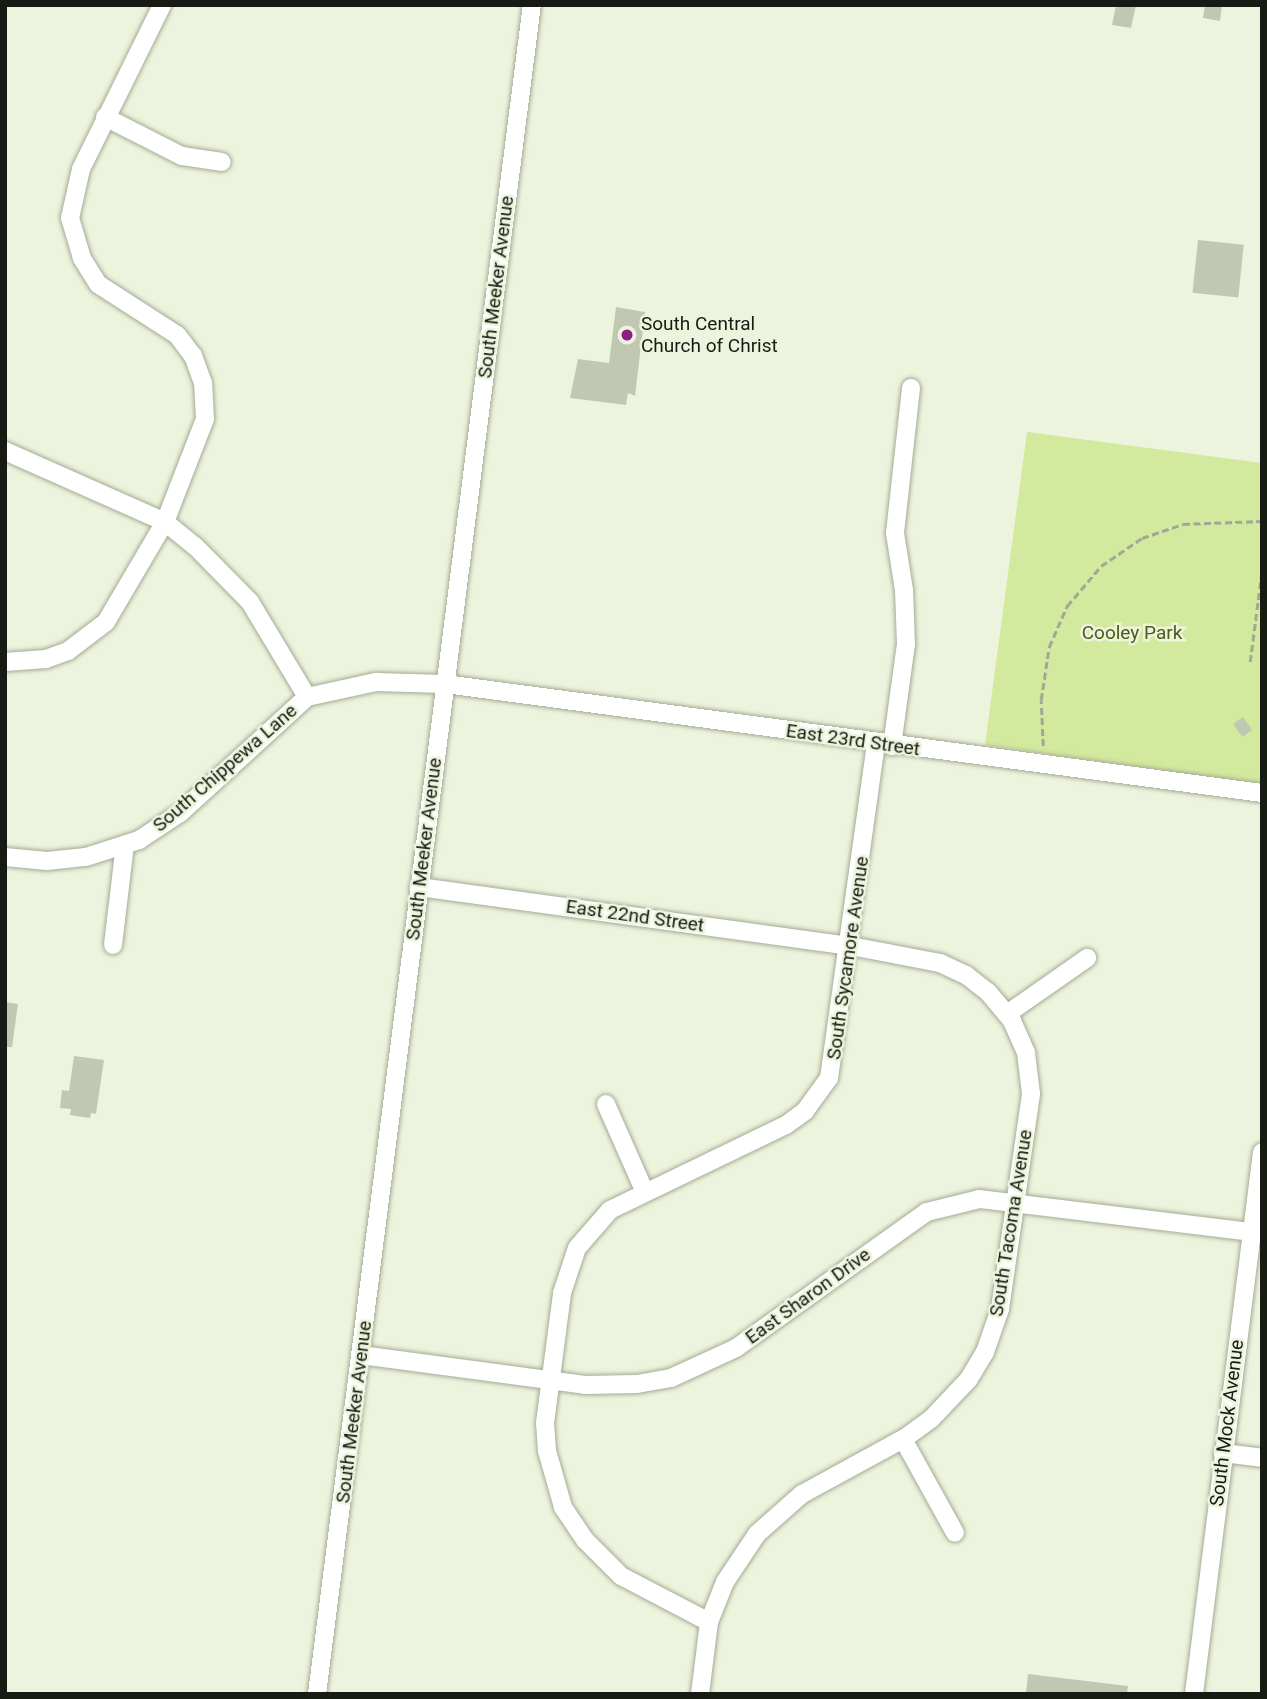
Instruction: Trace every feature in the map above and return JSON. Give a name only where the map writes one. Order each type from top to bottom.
[{"type":"street","points":[[5,662],[46,659],[96,632],[165,522],[201,436],[203,383],[193,356],[177,335],[105,290],[89,272],[75,241],[72,194],[105,117],[162,5]]},
{"type":"street","name":"South Meeker Avenue","points":[[317,1694],[532,5]]},
{"type":"street","points":[[105,117],[182,156],[222,162]]},
{"type":"street","name":"South Sycamore Avenue","points":[[709,1622],[621,1576],[584,1540],[563,1507],[547,1451],[549,1381],[571,1261],[601,1218],[644,1190],[786,1125],[820,1094],[835,1059],[884,745],[906,644],[904,590],[895,533],[911,388]]},
{"type":"street","points":[[5,451],[165,522],[195,546],[250,602],[307,697]]},
{"type":"street","name":"South Chippewa Lane","points":[[5,857],[61,860],[125,845],[180,813],[307,697],[376,682],[445,684]]},
{"type":"street","name":"East 23rd Street","points":[[445,684],[884,745],[1262,793]]},
{"type":"street","points":[[113,945],[125,845]]},
{"type":"street","name":"East 22nd Street","points":[[419,887],[851,946]]},
{"type":"street","name":"South Tacoma Avenue","points":[[700,1694],[709,1622],[740,1555],[779,1511],[802,1494],[903,1440],[951,1401],[989,1343],[1000,1309],[1031,1087],[1026,1053],[1007,1014],[978,983],[949,967],[851,946]]},
{"type":"street","points":[[1007,1014],[1087,958]]},
{"type":"street","points":[[606,1104],[644,1190]]},
{"type":"street","name":"South Mock Avenue","points":[[1194,1694],[1223,1453],[1257,1232],[1262,1152]]},
{"type":"street","name":"East Sharon Drive","points":[[361,1355],[549,1381],[637,1384],[699,1368],[736,1348],[927,1212],[979,1199],[1257,1232]]},
{"type":"street","points":[[903,1440],[955,1533]]},
{"type":"street","points":[[1223,1453],[1262,1458]]},
{"type":"path","points":[[1043,746],[1041,700],[1049,648],[1067,606],[1101,566],[1142,538],[1184,524],[1262,521]]},
{"type":"path","points":[[1250,662],[1262,569]]},
{"type":"green space","name":"Cooley Park","points":[[1027,432],[1262,463],[1262,785],[985,745]]},
{"type":"building","points":[[1116,5],[1136,5],[1131,28],[1112,25]]},
{"type":"building","points":[[1205,5],[1222,5],[1220,21],[1203,18]]},
{"type":"building","points":[[1198,240],[1244,245],[1238,298],[1192,293]]},
{"type":"building","name":"South Central Church of Christ","points":[[616,307],[645,312],[635,396],[628,393],[626,405],[570,398],[578,359],[609,363]]},
{"type":"building","points":[[1243,717],[1252,730],[1242,737],[1233,724]]},
{"type":"building","points":[[5,1002],[18,1004],[12,1047],[5,1047]]},
{"type":"building","points":[[74,1056],[104,1060],[96,1114],[91,1113],[90,1118],[70,1115],[71,1109],[60,1108],[62,1090],[69,1091]]},
{"type":"building","points":[[1028,1674],[1128,1686],[1127,1694],[1026,1694]]},
{"type":"place","name":"South Central Church of Christ","points":[[627,335]]}]
